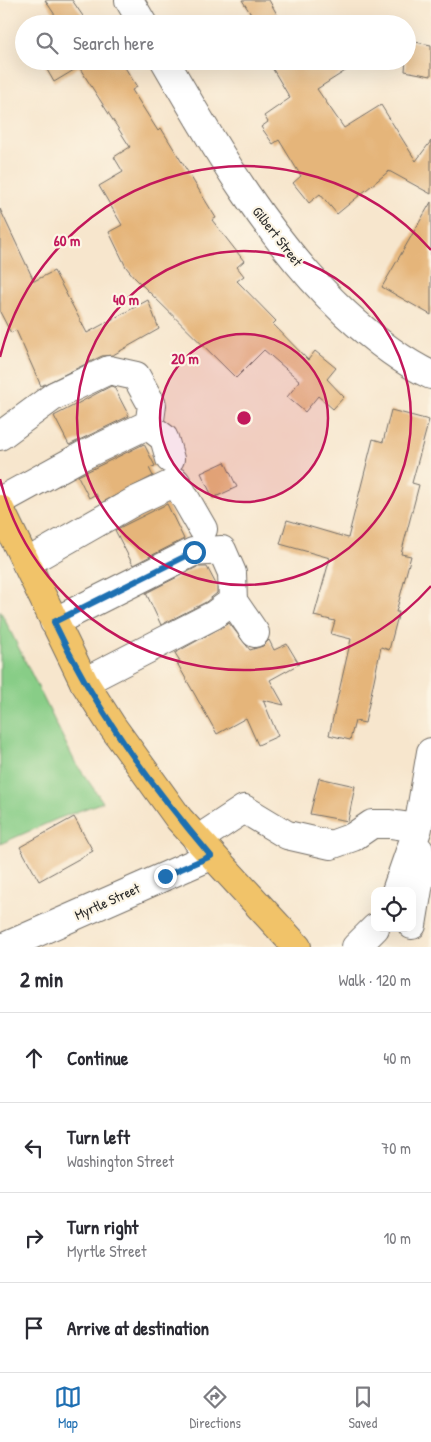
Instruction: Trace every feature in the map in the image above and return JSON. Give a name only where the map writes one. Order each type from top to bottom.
[{"type":"main road","points":[[0,510],[84,682],[143,771],[204,848],[296,947]]},
{"type":"street","points":[[129,0],[138,15]]},
{"type":"street","name":"Gilbert Street","points":[[170,70],[202,127],[263,221],[317,286],[366,333],[416,368],[431,375]]},
{"type":"street","points":[[0,436],[54,396],[109,370],[136,376],[152,405],[149,427]]},
{"type":"street","points":[[0,502],[82,456],[147,425],[164,438],[170,459]]},
{"type":"street","points":[[26,563],[135,501],[176,482],[204,529]]},
{"type":"street","points":[[54,622],[194,552],[222,550],[232,573],[233,601],[255,633]]},
{"type":"street","points":[[84,682],[214,616],[233,601]]},
{"type":"street","points":[[415,887],[418,828],[431,752]]},
{"type":"street","name":"Myrtle Street","points":[[4,947],[204,848],[244,809],[288,835],[331,845],[353,837],[372,824],[390,824],[418,828]]},
{"type":"street","points":[[356,947],[371,932]]},
{"type":"street","points":[[405,947],[410,932]]},
{"type":"green space","points":[[0,610],[75,762],[103,802],[57,819],[0,844]]},
{"type":"building","points":[[45,0],[72,0],[82,15],[55,15]]},
{"type":"building","points":[[242,0],[269,0],[277,15],[251,15]]},
{"type":"building","points":[[416,42],[431,45],[431,76],[405,71],[416,70]]},
{"type":"building","points":[[47,70],[74,70],[54,82]]},
{"type":"building","points":[[81,70],[127,70],[137,87],[132,90],[158,131],[161,128],[216,218],[212,220],[244,261],[237,267],[244,276],[237,281],[276,321],[273,324],[308,360],[315,351],[336,368],[327,379],[344,397],[333,409],[318,396],[305,412],[287,397],[300,381],[264,350],[236,378],[126,267],[109,232],[122,225],[99,186],[123,172],[114,157],[130,147]]},
{"type":"building","points":[[273,70],[347,70],[317,89],[344,128],[381,105],[416,161],[431,141],[431,194],[389,171],[337,214],[320,194],[309,203],[293,183],[301,176],[279,140],[273,144],[261,127],[268,122],[264,116],[290,98]]},
{"type":"building","points":[[431,202],[431,315],[382,287]]},
{"type":"building","points":[[0,209],[34,281],[54,271],[87,333],[148,300],[159,329],[113,355],[102,356],[41,386],[16,330],[11,333],[0,312]]},
{"type":"building","points":[[111,386],[114,387],[129,416],[69,445],[54,416]]},
{"type":"building","points":[[391,410],[429,420],[412,483],[419,485],[401,554],[411,556],[396,612],[399,612],[389,650],[381,647],[365,723],[355,721],[350,740],[329,735],[351,639],[331,634],[335,621],[314,616],[330,558],[280,544],[287,520],[348,538],[373,439],[383,442]]},
{"type":"building","points":[[144,444],[155,466],[149,468],[153,476],[101,503],[96,494],[89,498],[78,476]]},
{"type":"building","points":[[225,462],[237,487],[213,498],[201,473]]},
{"type":"building","points":[[167,504],[184,539],[133,565],[115,530]]},
{"type":"building","points":[[197,567],[207,567],[217,586],[217,593],[206,602],[161,625],[146,593]]},
{"type":"building","points":[[229,623],[250,650],[263,646],[269,640],[274,650],[287,644],[299,664],[270,680],[284,705],[263,700],[278,736],[258,745],[246,718],[217,734],[177,663],[180,661],[175,653]]},
{"type":"building","points":[[319,778],[355,786],[348,821],[310,814]]},
{"type":"building","points":[[74,817],[93,851],[39,881],[20,847]]},
{"type":"route","points":[[165,876],[211,856],[179,819],[112,726],[84,682],[54,622],[194,552]]}]
